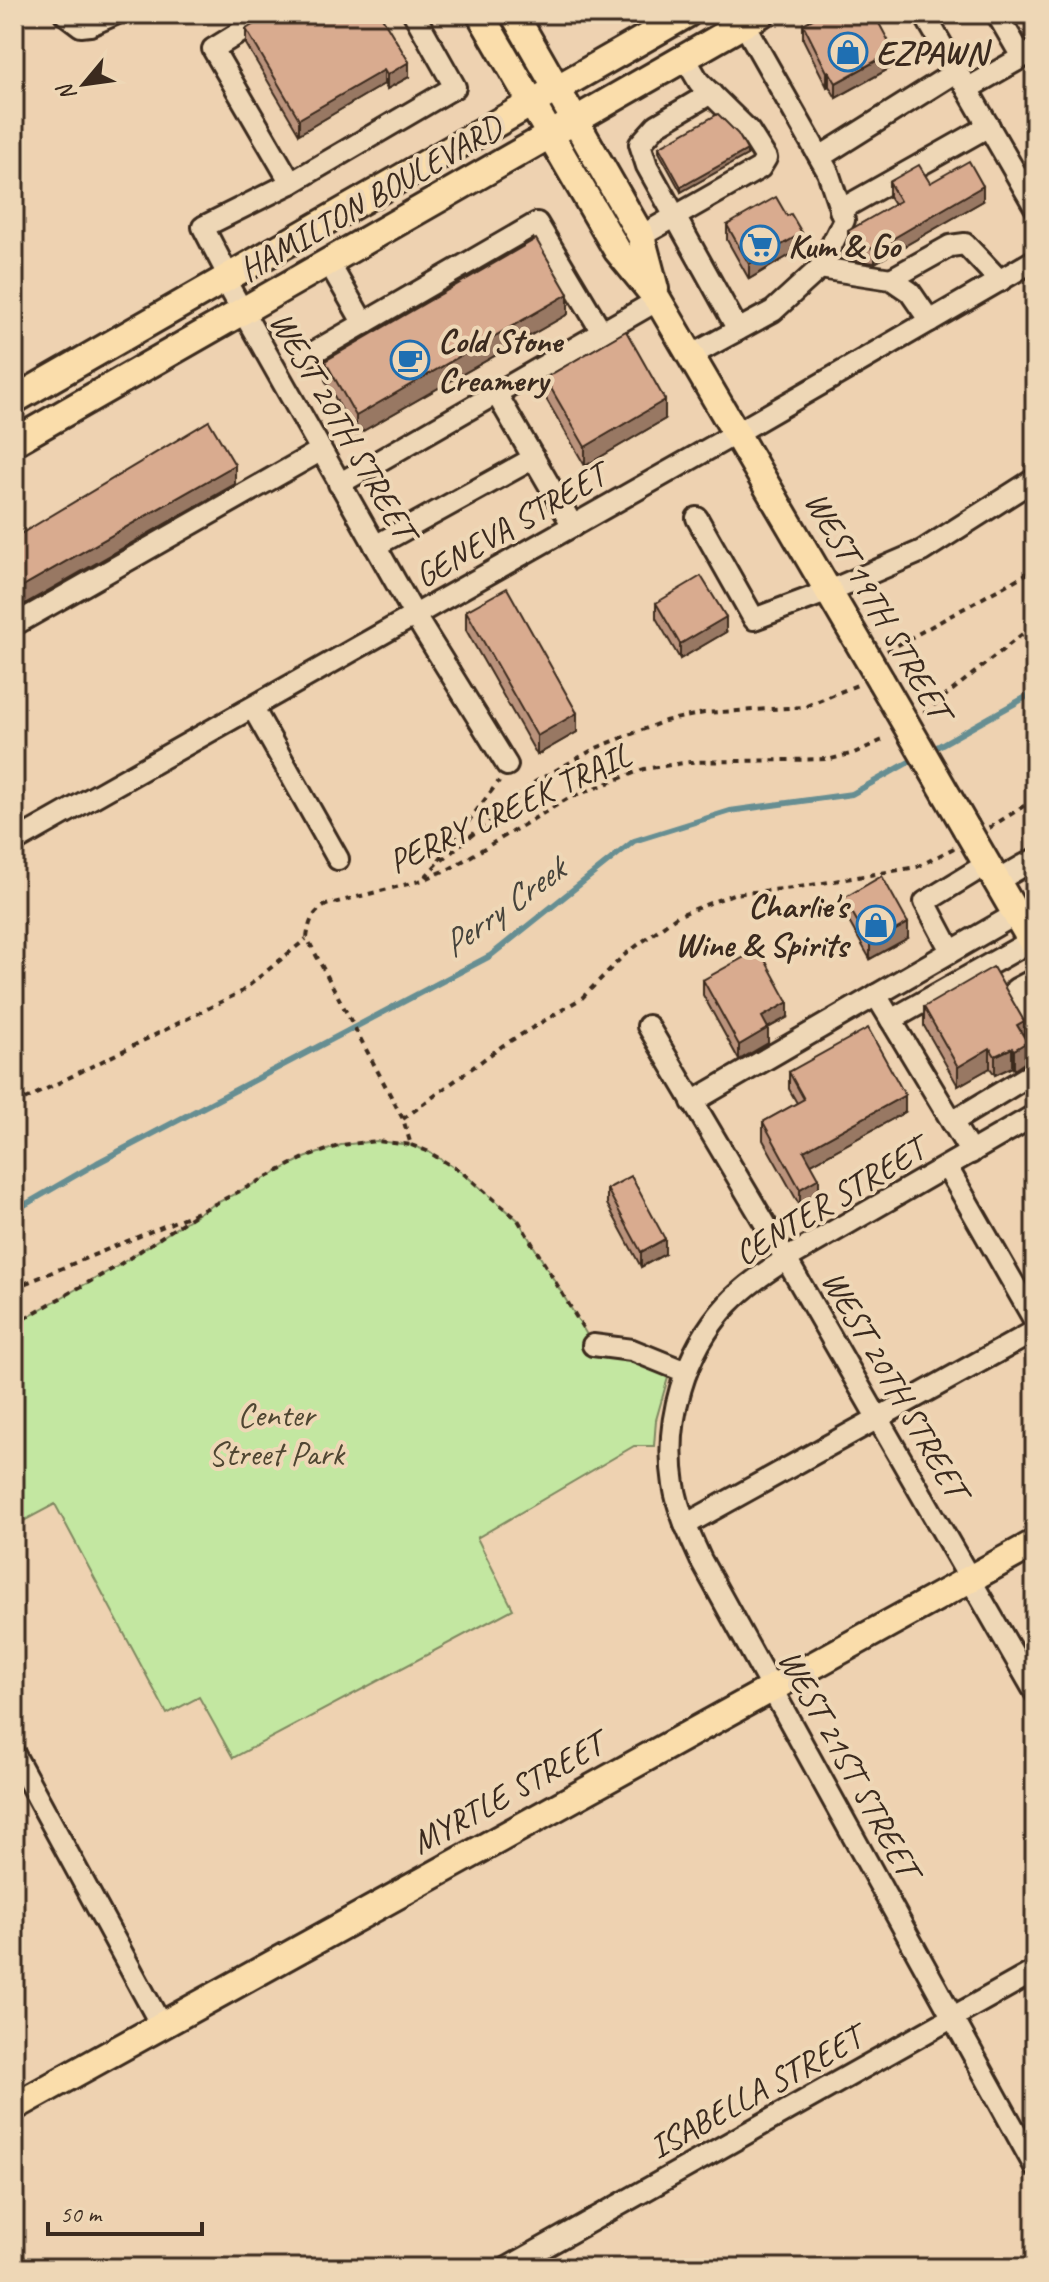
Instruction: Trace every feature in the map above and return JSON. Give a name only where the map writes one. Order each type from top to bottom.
[{"type":"main road","name":"WEST 19TH STREET","points":[[480,14],[617,250],[658,300],[1033,944]]},
{"type":"main road","name":"HAMILTON BOULEVARD","points":[[14,400],[687,14]]},
{"type":"main road","name":"WEST 19TH STREET","points":[[514,16],[641,236],[658,300]]},
{"type":"main road","name":"HAMILTON BOULEVARD","points":[[14,442],[752,19]]},
{"type":"main road","name":"MYRTLE STREET","points":[[14,2107],[1035,1543]]},
{"type":"street","points":[[65,14],[81,26],[115,14]]},
{"type":"street","points":[[270,14],[213,49],[291,183],[455,87],[414,14]]},
{"type":"street","points":[[820,157],[962,80],[1028,53],[997,14]]},
{"type":"street","points":[[927,15],[1035,207]]},
{"type":"street","points":[[690,356],[773,311],[820,268],[844,220],[828,172],[752,19]]},
{"type":"street","points":[[641,236],[760,168],[766,158],[749,131],[699,82],[685,58]]},
{"type":"street","points":[[711,93],[657,125],[640,144],[647,166],[738,330]]},
{"type":"street","points":[[840,210],[989,126]]},
{"type":"street","name":"WEST 20TH STREET","points":[[291,183],[203,227],[243,313],[320,451],[415,616],[507,765]]},
{"type":"street","points":[[309,355],[537,223],[602,332]]},
{"type":"street","points":[[891,279],[950,246],[965,244],[1000,281]]},
{"type":"street","name":"GENEVA STREET","points":[[14,842],[735,434],[1035,260]]},
{"type":"street","points":[[329,263],[364,324]]},
{"type":"street","points":[[820,268],[891,279],[910,292],[930,321]]},
{"type":"street","points":[[339,484],[658,300]]},
{"type":"street","points":[[496,393],[573,526]]},
{"type":"street","points":[[14,625],[320,451]]},
{"type":"street","points":[[375,546],[534,458]]},
{"type":"street","points":[[697,518],[754,619],[922,551],[1035,479]]},
{"type":"street","points":[[253,708],[338,859]]},
{"type":"street","points":[[951,951],[925,902],[992,872],[1035,859]]},
{"type":"street","points":[[692,1102],[1016,914]]},
{"type":"street","points":[[980,935],[995,961]]},
{"type":"street","points":[[891,1020],[995,961],[1033,944]]},
{"type":"street","points":[[1035,979],[1016,989],[1035,1022]]},
{"type":"street","points":[[876,995],[971,1153]]},
{"type":"street","name":"WEST 20TH STREET","points":[[648,1026],[1035,1692]]},
{"type":"street","points":[[952,1122],[1035,1072]]},
{"type":"street","name":"CENTER STREET","points":[[686,1372],[705,1335],[728,1304],[759,1277],[1035,1115]]},
{"type":"street","points":[[947,1167],[1035,1321]]},
{"type":"street","points":[[685,1525],[1035,1331]]},
{"type":"street","points":[[593,1345],[632,1350],[686,1372]]},
{"type":"street","name":"WEST 21ST STREET","points":[[686,1372],[677,1400],[671,1451],[674,1486],[685,1525],[701,1560],[1035,2167]]},
{"type":"street","points":[[14,1754],[161,2025]]},
{"type":"street","name":"ISABELLA STREET","points":[[507,2268],[1035,1971]]},
{"type":"path","points":[[435,866],[535,782],[596,748],[665,721],[704,713],[804,707],[826,699],[876,672],[1035,569]]},
{"type":"path","points":[[913,720],[1035,624]]},
{"type":"path","name":"PERRY CREEK TRAIL","points":[[307,938],[308,924],[315,912],[326,905],[423,880],[451,868],[567,799],[644,769],[690,762],[831,759],[854,753],[890,737]]},
{"type":"path","points":[[423,880],[497,786],[507,765]]},
{"type":"path","points":[[403,1119],[502,1046],[582,998],[623,956],[677,916],[733,894],[793,888],[917,867],[969,833],[1035,799]]},
{"type":"path","points":[[14,1105],[241,992],[307,938],[403,1119],[411,1145]]},
{"type":"path","points":[[14,1288],[205,1209],[302,1159],[341,1145],[377,1141],[411,1145],[427,1151],[463,1173],[518,1220],[593,1345]]},
{"type":"path","points":[[14,1324],[116,1267],[205,1209]]},
{"type":"green space","name":"Center Street Park","points":[[377,1141],[411,1145],[427,1151],[463,1173],[518,1220],[593,1345],[671,1367],[656,1420],[654,1446],[634,1446],[477,1538],[513,1609],[233,1758],[199,1697],[167,1714],[55,1504],[14,1526],[14,1324],[116,1267],[205,1209],[302,1159],[341,1145]]},
{"type":"building","points":[[271,14],[380,14],[409,62],[387,75],[384,70],[299,119],[246,29]]},
{"type":"building","name":"EZPAWN","points":[[822,14],[874,14],[894,51],[836,83],[827,72],[803,24]]},
{"type":"building","points":[[1035,86],[1035,103],[1028,90]]},
{"type":"building","points":[[718,114],[738,134],[747,150],[681,187],[659,147]]},
{"type":"building","points":[[969,161],[983,186],[875,249],[857,246],[848,231],[900,201],[889,182],[919,165],[930,183]]},
{"type":"building","points":[[776,197],[802,233],[749,264],[727,225]]},
{"type":"building","points":[[536,239],[568,294],[356,416],[325,361]]},
{"type":"building","points":[[626,331],[665,400],[585,447],[545,378]]},
{"type":"building","points":[[209,421],[235,465],[14,591],[14,538]]},
{"type":"building","points":[[701,576],[726,617],[680,644],[656,603]]},
{"type":"building","points":[[507,588],[577,713],[537,736],[466,611]]},
{"type":"building","name":"Charlie's Wine & Spirits","points":[[882,876],[908,923],[870,944],[844,898]]},
{"type":"building","points":[[759,949],[788,1002],[762,1017],[768,1028],[739,1045],[703,980]]},
{"type":"building","points":[[993,967],[1024,1021],[1017,1025],[1027,1042],[995,1056],[990,1048],[958,1067],[924,1007]]},
{"type":"building","points":[[868,1028],[905,1095],[804,1151],[819,1178],[800,1189],[763,1122],[804,1099],[789,1072]]},
{"type":"building","points":[[631,1176],[665,1239],[641,1252],[607,1189]]},
{"type":"waterway","name":"Perry Creek","points":[[928,752],[1035,692]]},
{"type":"waterway","name":"Perry Creek","points":[[14,1211],[97,1163],[490,956],[634,841],[730,811],[852,794],[918,757]]},
{"type":"place","name":"EZPAWN","points":[[848,52]]},
{"type":"place","name":"Kum & Go","points":[[760,245]]},
{"type":"place","name":"Cold Stone Creamery","points":[[410,360]]},
{"type":"place","name":"Charlie's Wine & Spirits","points":[[876,925]]}]
